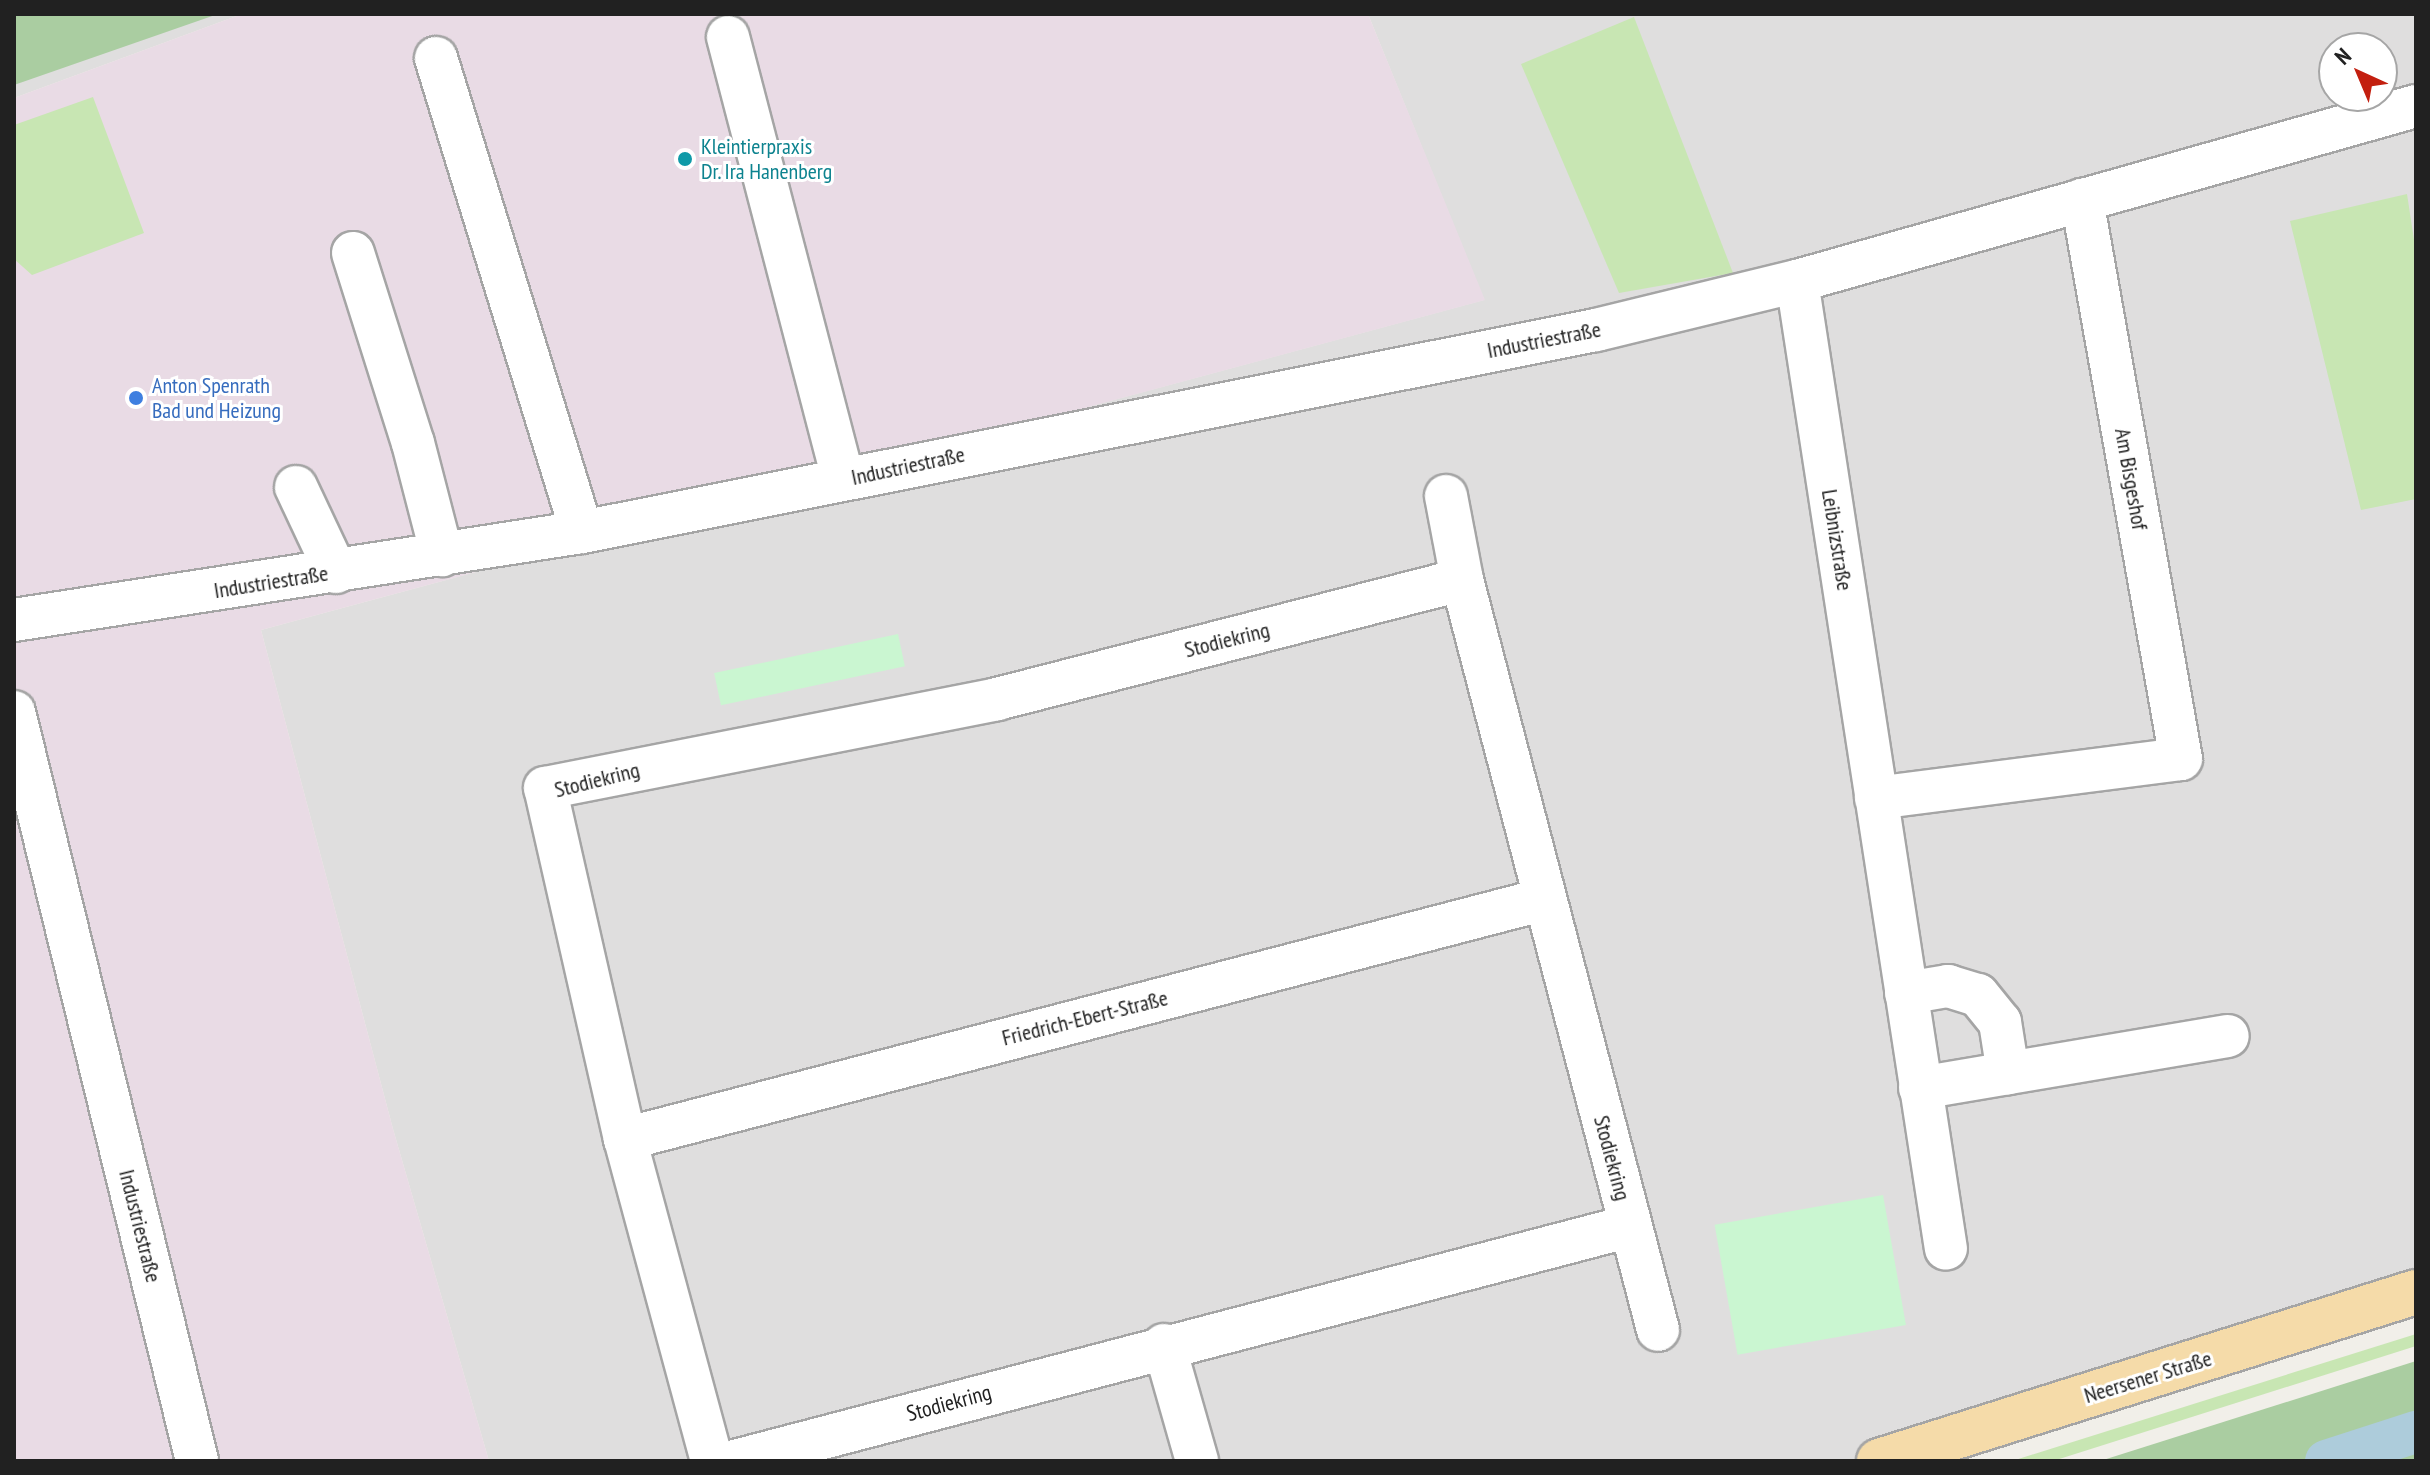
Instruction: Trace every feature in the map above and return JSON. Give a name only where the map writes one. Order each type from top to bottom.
[{"type":"main road","name":"Neersener Straße","points":[[1879,1461],[2416,1292]]},
{"type":"street","points":[[728,37],[843,479]]},
{"type":"street","points":[[436,58],[582,532]]},
{"type":"street","points":[[1797,281],[2416,106]]},
{"type":"street","name":"Am Bisgeshof","points":[[1876,798],[2181,759],[2082,200]]},
{"type":"street","points":[[353,253],[413,443],[442,555]]},
{"type":"street","name":"Industriestraße","points":[[14,620],[582,532],[1596,330],[1797,281]]},
{"type":"street","name":"Leibnizstraße","points":[[1797,281],[1946,1249]]},
{"type":"street","points":[[296,487],[336,572]]},
{"type":"street","points":[[1446,496],[1462,580]]},
{"type":"street","name":"Stodiekring","points":[[712,1461],[625,1139],[545,788],[997,699],[1462,580],[1630,1226],[1164,1345],[735,1461]]},
{"type":"street","name":"Industriestraße","points":[[14,712],[197,1461]]},
{"type":"street","name":"Friedrich-Ebert-Straße","points":[[625,1139],[1545,899]]},
{"type":"street","points":[[1906,993],[1948,986],[1978,995],[2000,1022],[2008,1073]]},
{"type":"street","points":[[1920,1088],[2228,1036]]},
{"type":"street","points":[[1630,1226],[1658,1330]]},
{"type":"street","points":[[1164,1345],[1197,1461]]},
{"type":"shaded area","points":[[14,14],[242,14],[14,98]]},
{"type":"shaded area","points":[[242,14],[1368,14],[1485,300],[261,630],[393,1129],[489,1461],[14,1461],[14,98]]},
{"type":"shaded area","points":[[1368,14],[2416,14],[2416,1287],[1859,1461],[489,1461],[393,1129],[261,630],[1484,300]]},
{"type":"green space","points":[[14,14],[218,14],[14,85]]},
{"type":"green space","points":[[1634,17],[1733,273],[1619,293],[1521,64]]},
{"type":"green space","points":[[93,97],[144,233],[32,275],[14,259],[14,125]]},
{"type":"green space","points":[[2407,194],[2416,253],[2416,499],[2361,510],[2290,221]]},
{"type":"green space","points":[[898,634],[905,666],[721,705],[714,673]]},
{"type":"green space","points":[[1883,1195],[1906,1325],[1738,1355],[1715,1225]]},
{"type":"green space","points":[[2416,1334],[2416,1346],[2053,1461],[2012,1461]]},
{"type":"green space","points":[[2416,1361],[2416,1461],[2100,1461]]},
{"type":"waterway","points":[[2326,1461],[2416,1432]]},
{"type":"place","name":"Kleintierpraxis Dr. Ira Hanenberg","points":[[685,159]]},
{"type":"place","name":"Anton Spenrath Bad und Heizung","points":[[136,398]]}]
